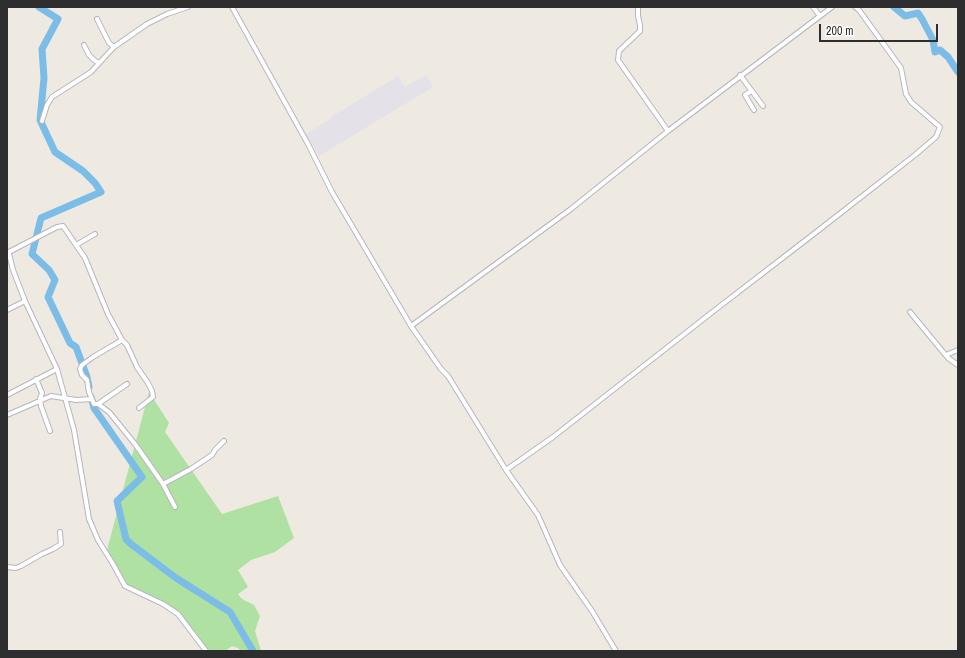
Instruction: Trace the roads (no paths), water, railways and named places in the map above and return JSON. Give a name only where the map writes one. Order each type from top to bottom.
[{"type":"street","points":[[42,121],[47,105],[52,97],[91,72],[114,47],[147,24],[172,12],[188,7]]},
{"type":"street","points":[[232,7],[308,144],[332,192],[411,326],[441,370],[448,376],[506,470],[538,515],[560,565],[592,611],[616,651]]},
{"type":"street","points":[[638,7],[640,31],[619,51],[618,60],[668,131]]},
{"type":"street","points":[[813,7],[820,16]]},
{"type":"street","points":[[411,326],[571,209],[740,75],[832,7]]},
{"type":"street","points":[[506,470],[559,432],[815,233],[936,136],[940,127],[911,102],[906,94],[901,68],[859,10],[855,7]]},
{"type":"street","points":[[98,19],[109,43],[114,47]]},
{"type":"street","points":[[84,45],[89,55],[94,60],[99,62]]},
{"type":"street","points":[[740,75],[763,106]]},
{"type":"street","points":[[751,91],[745,95],[754,110]]},
{"type":"street","points":[[139,408],[153,397],[152,391],[108,314],[85,258],[63,226],[7,252],[25,301],[57,368],[74,430],[89,519],[98,540],[125,586],[163,604],[178,614],[206,651]]},
{"type":"street","points":[[76,245],[95,234]]},
{"type":"street","points":[[7,310],[25,301]]},
{"type":"street","points":[[910,312],[948,358],[958,365]]},
{"type":"street","points":[[122,340],[83,365],[80,369],[82,376],[87,380],[89,392],[95,402],[109,412],[135,444],[163,484],[175,507]]},
{"type":"street","points":[[946,355],[958,350]]},
{"type":"street","points":[[7,395],[57,368]]},
{"type":"street","points":[[36,380],[42,393],[40,399],[41,406],[50,431]]},
{"type":"street","points":[[7,415],[40,399],[51,396],[95,402],[126,384]]},
{"type":"street","points":[[163,484],[191,469],[212,455],[224,441]]},
{"type":"street","points":[[7,567],[16,568],[21,566],[61,544],[60,532]]},
{"type":"waterway","points":[[39,7],[58,19],[42,49],[44,78],[40,120],[55,152],[83,171],[95,183],[101,192],[41,218],[32,254],[49,270],[55,280],[48,297],[70,343],[76,347],[89,387]]},
{"type":"waterway","points":[[894,7],[905,16],[918,13],[933,40],[935,52],[940,50],[948,57],[958,72]]},
{"type":"waterway","points":[[91,397],[94,408],[142,477],[117,501],[126,539],[176,578],[230,612],[253,651]]}]
